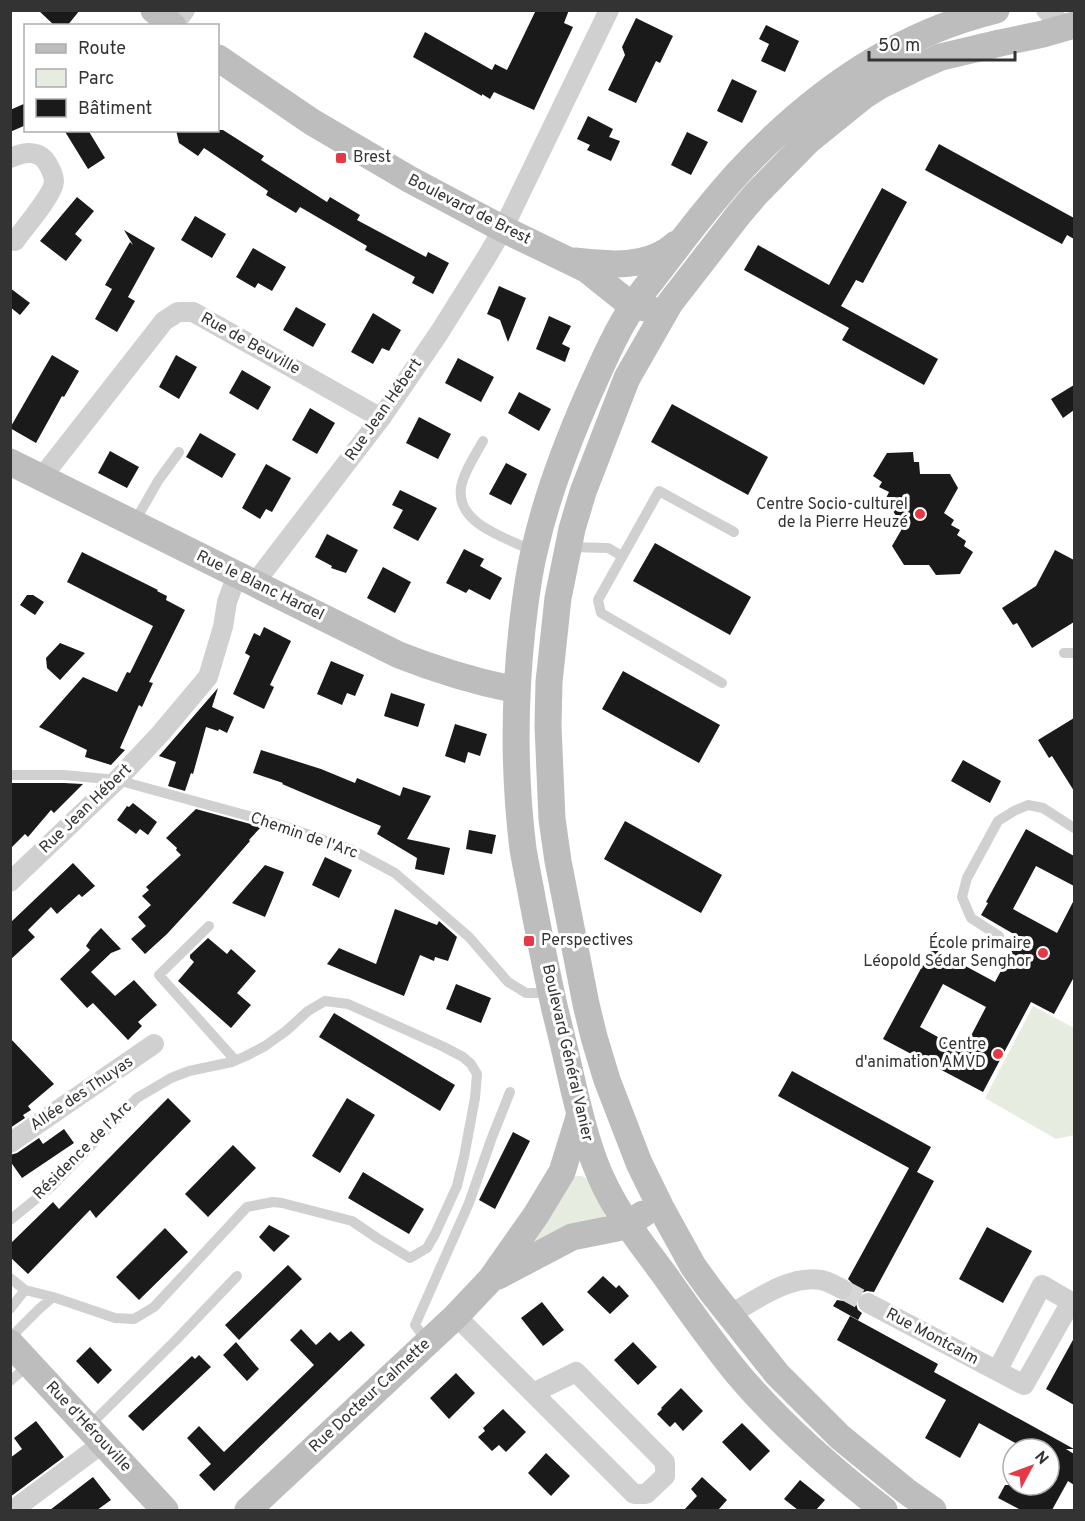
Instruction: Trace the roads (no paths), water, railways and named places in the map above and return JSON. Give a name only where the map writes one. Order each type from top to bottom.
[{"type":"street","points":[[154,10],[171,24]]},
{"type":"street","points":[[174,24],[185,10]]},
{"type":"street","name":"Rue Jean Hébert","points":[[10,882],[117,780],[161,733],[208,677],[223,627],[227,602],[381,418],[439,333],[486,258],[503,229],[609,10]]},
{"type":"street","name":"Boulevard Général Vanier","points":[[873,1505],[797,1437],[738,1374],[628,1224],[606,1188],[592,1157],[552,993],[524,851],[516,754],[516,690],[526,597],[545,507],[585,402],[618,330],[633,306],[648,267],[687,234],[712,202],[757,153],[798,114],[854,72],[900,45],[996,10]]},
{"type":"street","name":"Boulevard Général Vanier","points":[[933,1510],[876,1467],[826,1423],[777,1374],[693,1266],[639,1163],[604,1069],[586,1004],[560,872],[552,819],[548,726],[549,682],[558,598],[572,529],[627,378],[671,301],[756,194],[808,141],[865,95],[941,57],[1062,21]]},
{"type":"street","name":"Boulevard de Brest","points":[[219,59],[312,122],[409,179],[503,229],[571,261]]},
{"type":"street","points":[[10,158],[24,152],[37,153],[51,170],[54,182],[50,194],[12,240]]},
{"type":"street","points":[[571,261],[648,267],[669,282],[673,291],[671,301],[653,309],[633,306],[586,269],[571,261]]},
{"type":"street","points":[[611,289],[621,302],[624,312],[618,330]]},
{"type":"street","name":"Rue de Beuville","points":[[42,477],[164,321],[178,312],[193,312],[381,418]]},
{"type":"street","name":"Rue le Blanc Hardel","points":[[10,462],[399,656],[468,679],[516,690]]},
{"type":"street","name":"Allée des Thuyas","points":[[10,1143],[154,1044]]},
{"type":"street","points":[[580,1114],[586,1105],[601,1099],[609,1098],[617,1106]]},
{"type":"street","name":"Rue Docteur Calmette","points":[[248,1510],[456,1316],[491,1279],[536,1215],[562,1172],[580,1114]]},
{"type":"street","name":"Rue Docteur Calmette","points":[[491,1279],[572,1237],[628,1224],[646,1211],[654,1194]]},
{"type":"street","points":[[729,1315],[770,1291],[801,1279],[822,1280],[842,1289]]},
{"type":"street","name":"Rue Montcalm","points":[[868,1303],[997,1371],[1024,1385],[1073,1302],[1042,1286],[997,1371]]},
{"type":"street","points":[[456,1316],[533,1393],[634,1494],[646,1494],[665,1476],[664,1462],[576,1372],[533,1393]]},
{"type":"street","name":"Rue d'Hérouville","points":[[10,1343],[20,1373],[95,1435],[165,1510]]},
{"type":"street","points":[[13,1510],[95,1435]]},
{"type":"lane","points":[[483,441],[461,487],[461,500],[468,514],[482,527],[534,551]]},
{"type":"lane","points":[[134,523],[160,477],[179,452]]},
{"type":"lane","points":[[722,682],[601,613],[598,600],[659,491],[734,532]]},
{"type":"lane","points":[[568,547],[608,548],[622,556]]},
{"type":"lane","name":"Chemin de l'Arc","points":[[10,776],[64,775],[117,780],[278,824],[350,849],[395,873],[469,937],[508,982],[526,993],[552,993]]},
{"type":"lane","points":[[999,936],[971,918],[962,897],[967,878],[998,821],[1028,805],[1043,808],[1074,828]]},
{"type":"lane","points":[[209,926],[159,975],[235,1060]]},
{"type":"lane","name":"Résidence de l'Arc","points":[[10,1220],[52,1186],[137,1098],[171,1077],[235,1060],[265,1046],[308,1011],[325,1001],[348,1004],[442,1046],[463,1057],[477,1074],[475,1098],[457,1186],[427,1248],[410,1258],[352,1221],[273,1202],[247,1207],[154,1307],[134,1319],[115,1318],[53,1297]]},
{"type":"lane","points":[[427,1342],[415,1325],[469,1203],[510,1092]]},
{"type":"lane","points":[[95,1435],[176,1340],[237,1276]]},
{"type":"lane","points":[[10,1278],[25,1290],[53,1297]]},
{"type":"lane","points":[[10,1309],[25,1290]]},
{"type":"lane","points":[[10,1338],[53,1297]]},
{"type":"tunnel","points":[[842,1289],[868,1303]]},
{"type":"place","name":"Brest","points":[[341,158]]},
{"type":"place","name":"Centre Socio-culturel de la Pierre Heuzé","points":[[920,514]]},
{"type":"place","name":"Perspectives","points":[[529,941]]},
{"type":"place","name":"École primaire Léopold Sédar Senghor","points":[[1043,953]]},
{"type":"place","name":"Centre d'animation AMVD","points":[[998,1054]]}]
